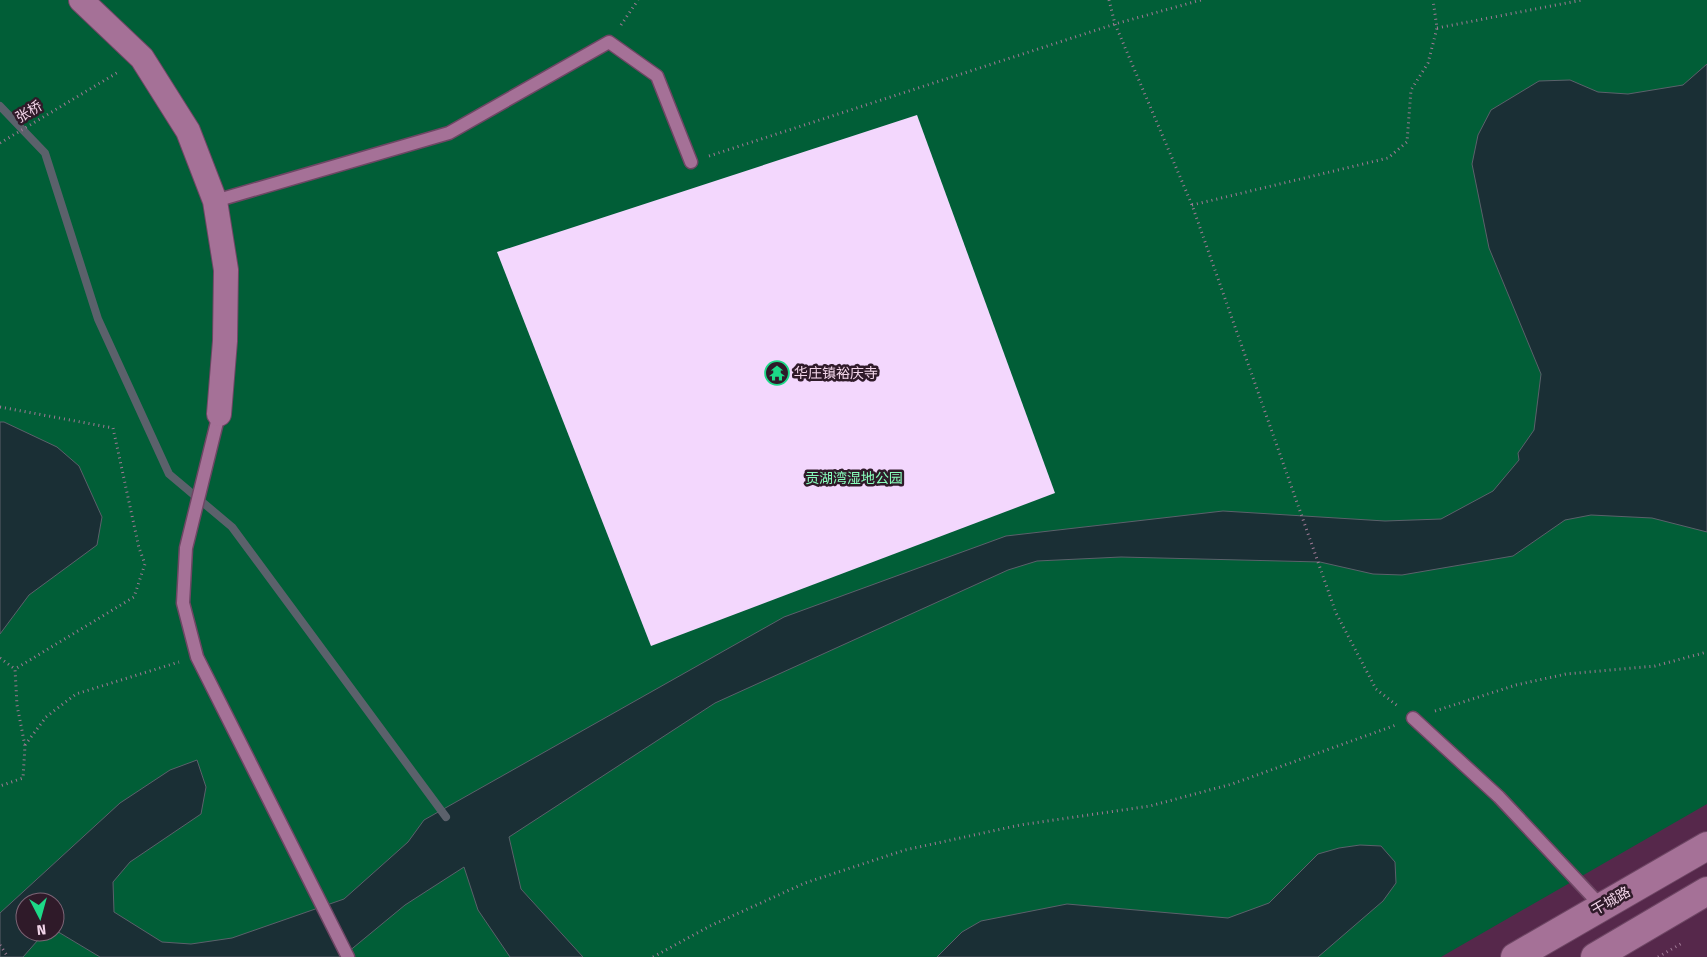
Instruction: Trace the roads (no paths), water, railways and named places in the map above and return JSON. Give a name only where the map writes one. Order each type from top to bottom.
[{"type":"street","points":[[81,0],[142,58],[188,131],[215,201],[226,270],[225,341],[219,414]]},
{"type":"street","name":"干城路","points":[[1515,957],[1707,846]]},
{"type":"street","points":[[1595,957],[1707,891]]},
{"type":"lane","points":[[215,201],[450,133],[609,42],[657,76],[692,162]]},
{"type":"lane","points":[[219,414],[186,548],[183,603],[197,657],[348,957]]},
{"type":"lane","points":[[1413,718],[1499,797],[1602,906]]},
{"type":"water","points":[[1707,64],[1707,532],[1652,518],[1591,515],[1565,520],[1513,556],[1402,575],[1373,574],[1320,562],[1121,557],[1037,561],[1008,570],[715,703],[509,837],[521,889],[583,957],[510,957],[478,910],[464,867],[405,905],[342,957],[100,957],[65,936],[65,892],[23,892],[120,803],[170,770],[197,760],[206,787],[201,814],[130,862],[113,882],[114,912],[162,942],[191,944],[232,938],[344,899],[408,842],[424,820],[784,617],[1006,536],[1223,511],[1385,521],[1441,519],[1493,491],[1519,460],[1518,453],[1534,430],[1541,374],[1489,248],[1472,164],[1478,135],[1491,110],[1539,81],[1570,80],[1598,92],[1628,94],[1683,85]]},
{"type":"water","points":[[0,422],[4,422],[57,447],[79,466],[102,517],[97,545],[29,595],[0,634]]},
{"type":"water","points":[[1360,845],[1381,846],[1395,862],[1396,883],[1383,901],[1318,957],[937,957],[962,932],[981,921],[1067,904],[1228,918],[1269,903],[1318,854]]},
{"type":"water","points":[[15,899],[15,942],[36,942],[23,957],[0,957],[0,913]]},
{"type":"waterway","points":[[0,106],[45,153],[98,319],[169,474],[232,527],[446,817]]},
{"type":"place","name":"华庄镇裕庆寺","points":[[777,373]]},
{"type":"park label","name":"贡湖湾湿地公园","points":[[854,478]]}]
